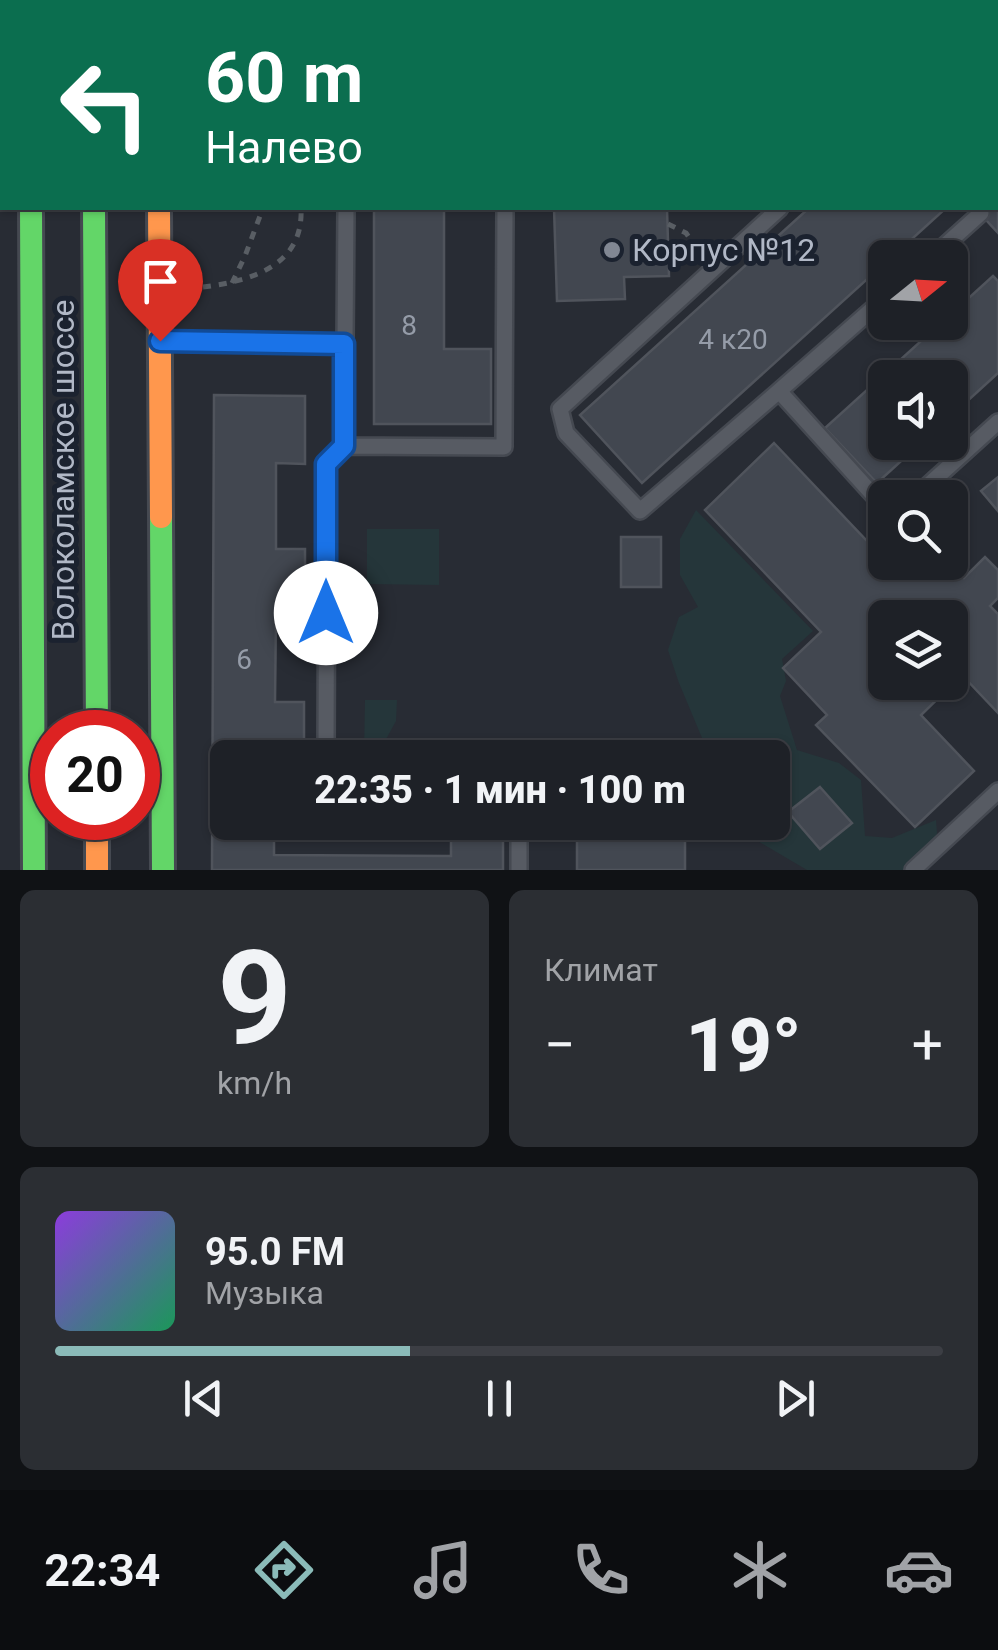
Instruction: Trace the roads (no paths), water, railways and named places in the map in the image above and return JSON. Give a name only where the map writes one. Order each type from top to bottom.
[{"type":"main road","name":"Волоколамское шоссе","points":[[31,210],[34,870]]},
{"type":"main road","name":"Волоколамское шоссе","points":[[94,210],[97,710]]},
{"type":"main road","points":[[159,210],[163,870]]},
{"type":"main road","points":[[97,840],[97,870]]},
{"type":"lane","points":[[326,740],[326,464],[344,446],[346,210]]},
{"type":"lane","points":[[344,446],[504,448],[506,210]]},
{"type":"lane","points":[[778,210],[560,409],[566,433],[640,510],[868,313]]},
{"type":"lane","points":[[951,240],[981,214]]},
{"type":"lane","points":[[160,341],[344,344]]},
{"type":"lane","points":[[778,391],[868,489]]},
{"type":"lane","points":[[934,480],[998,422]]},
{"type":"lane","points":[[913,870],[998,791]]},
{"type":"lane","points":[[519,840],[519,870]]},
{"type":"place","name":"Корпус №12","points":[[612,250]]}]
